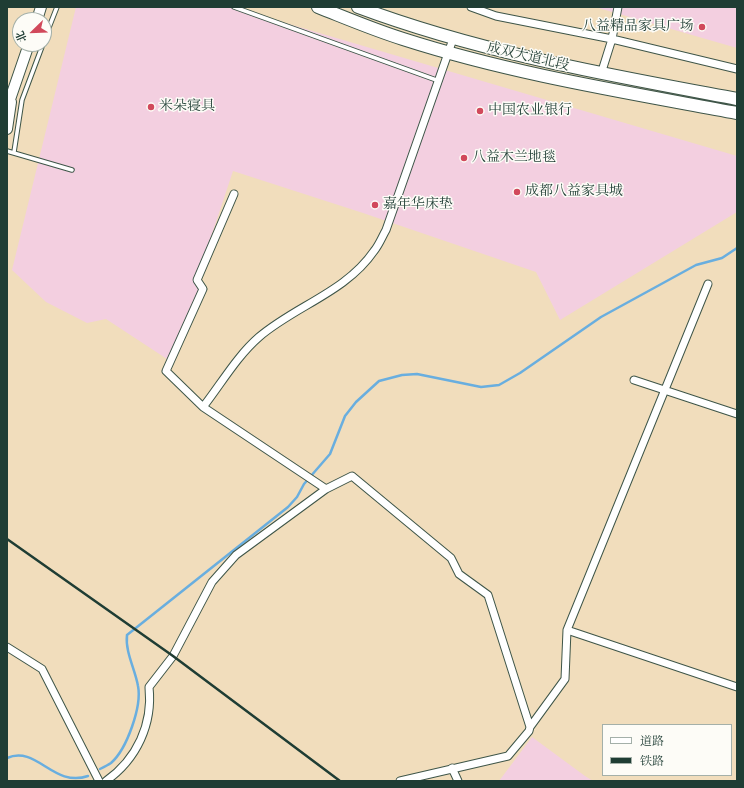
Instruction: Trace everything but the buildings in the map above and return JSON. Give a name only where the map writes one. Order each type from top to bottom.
[{"type":"main road","name":"成双大道北段","points":[[318,7],[402,39],[561,81],[737,113]]},
{"type":"main road","name":"成双大道北段","points":[[364,8],[408,26],[453,39],[566,67],[737,99]]},
{"type":"main road","points":[[7,108],[26,52]]},
{"type":"main road","points":[[7,129],[11,95]]},
{"type":"street","points":[[471,7],[496,16],[612,39],[737,69]]},
{"type":"street","points":[[601,74],[612,39],[618,7]]},
{"type":"street","points":[[204,407],[239,360],[258,338],[278,323],[336,287],[374,252],[386,230],[453,39]]},
{"type":"street","points":[[234,194],[197,280],[203,289],[166,371],[204,407],[326,489]]},
{"type":"street","points":[[400,781],[508,756],[529,731],[530,727],[565,679],[567,630],[708,284]]},
{"type":"street","points":[[634,380],[737,414]]},
{"type":"street","points":[[106,781],[120,771],[137,749],[148,722],[150,702],[149,686],[173,656],[212,582],[236,556],[326,489],[352,476],[451,558],[459,574],[488,595],[530,727]]},
{"type":"street","points":[[567,630],[737,687]]},
{"type":"street","points":[[7,647],[42,669],[99,781]]},
{"type":"street","points":[[452,768],[458,781]]},
{"type":"lane","points":[[52,20],[57,7]]},
{"type":"lane","points":[[234,7],[439,81]]},
{"type":"lane","points":[[14,152],[22,100],[40,52]]},
{"type":"lane","points":[[7,151],[72,170]]},
{"type":"shaded area","name":"成都八益家具城","points":[[76,7],[231,7],[737,156],[737,212],[560,320],[536,272],[363,213],[233,171],[195,285],[200,290],[167,359],[106,319],[87,323],[46,302],[12,270]]},
{"type":"shaded area","name":"八益精品家具广场","points":[[595,7],[737,7],[737,48]]},
{"type":"shaded area","points":[[532,737],[585,776],[593,781],[499,781]]},
{"type":"waterway","points":[[100,769],[111,763],[123,748],[132,727],[138,704],[138,686],[127,648],[127,635],[288,507],[297,497],[304,484],[330,454],[345,416],[356,402],[379,381],[402,375],[417,374],[481,387],[499,385],[520,373],[601,317],[696,265],[722,258],[737,248]]},
{"type":"waterway","points":[[7,758],[18,756],[27,757],[65,776],[76,778],[88,776]]},
{"type":"railway","points":[[7,539],[173,656],[340,781]]},
{"type":"place","name":"八益精品家具广场","points":[[702,27]]},
{"type":"place","name":"米朵寝具","points":[[151,107]]},
{"type":"place","name":"中国农业银行","points":[[480,111]]},
{"type":"place","name":"八益木兰地毯","points":[[464,158]]},
{"type":"place","name":"成都八益家具城","points":[[517,192]]},
{"type":"place","name":"嘉年华床垫","points":[[375,205]]}]
